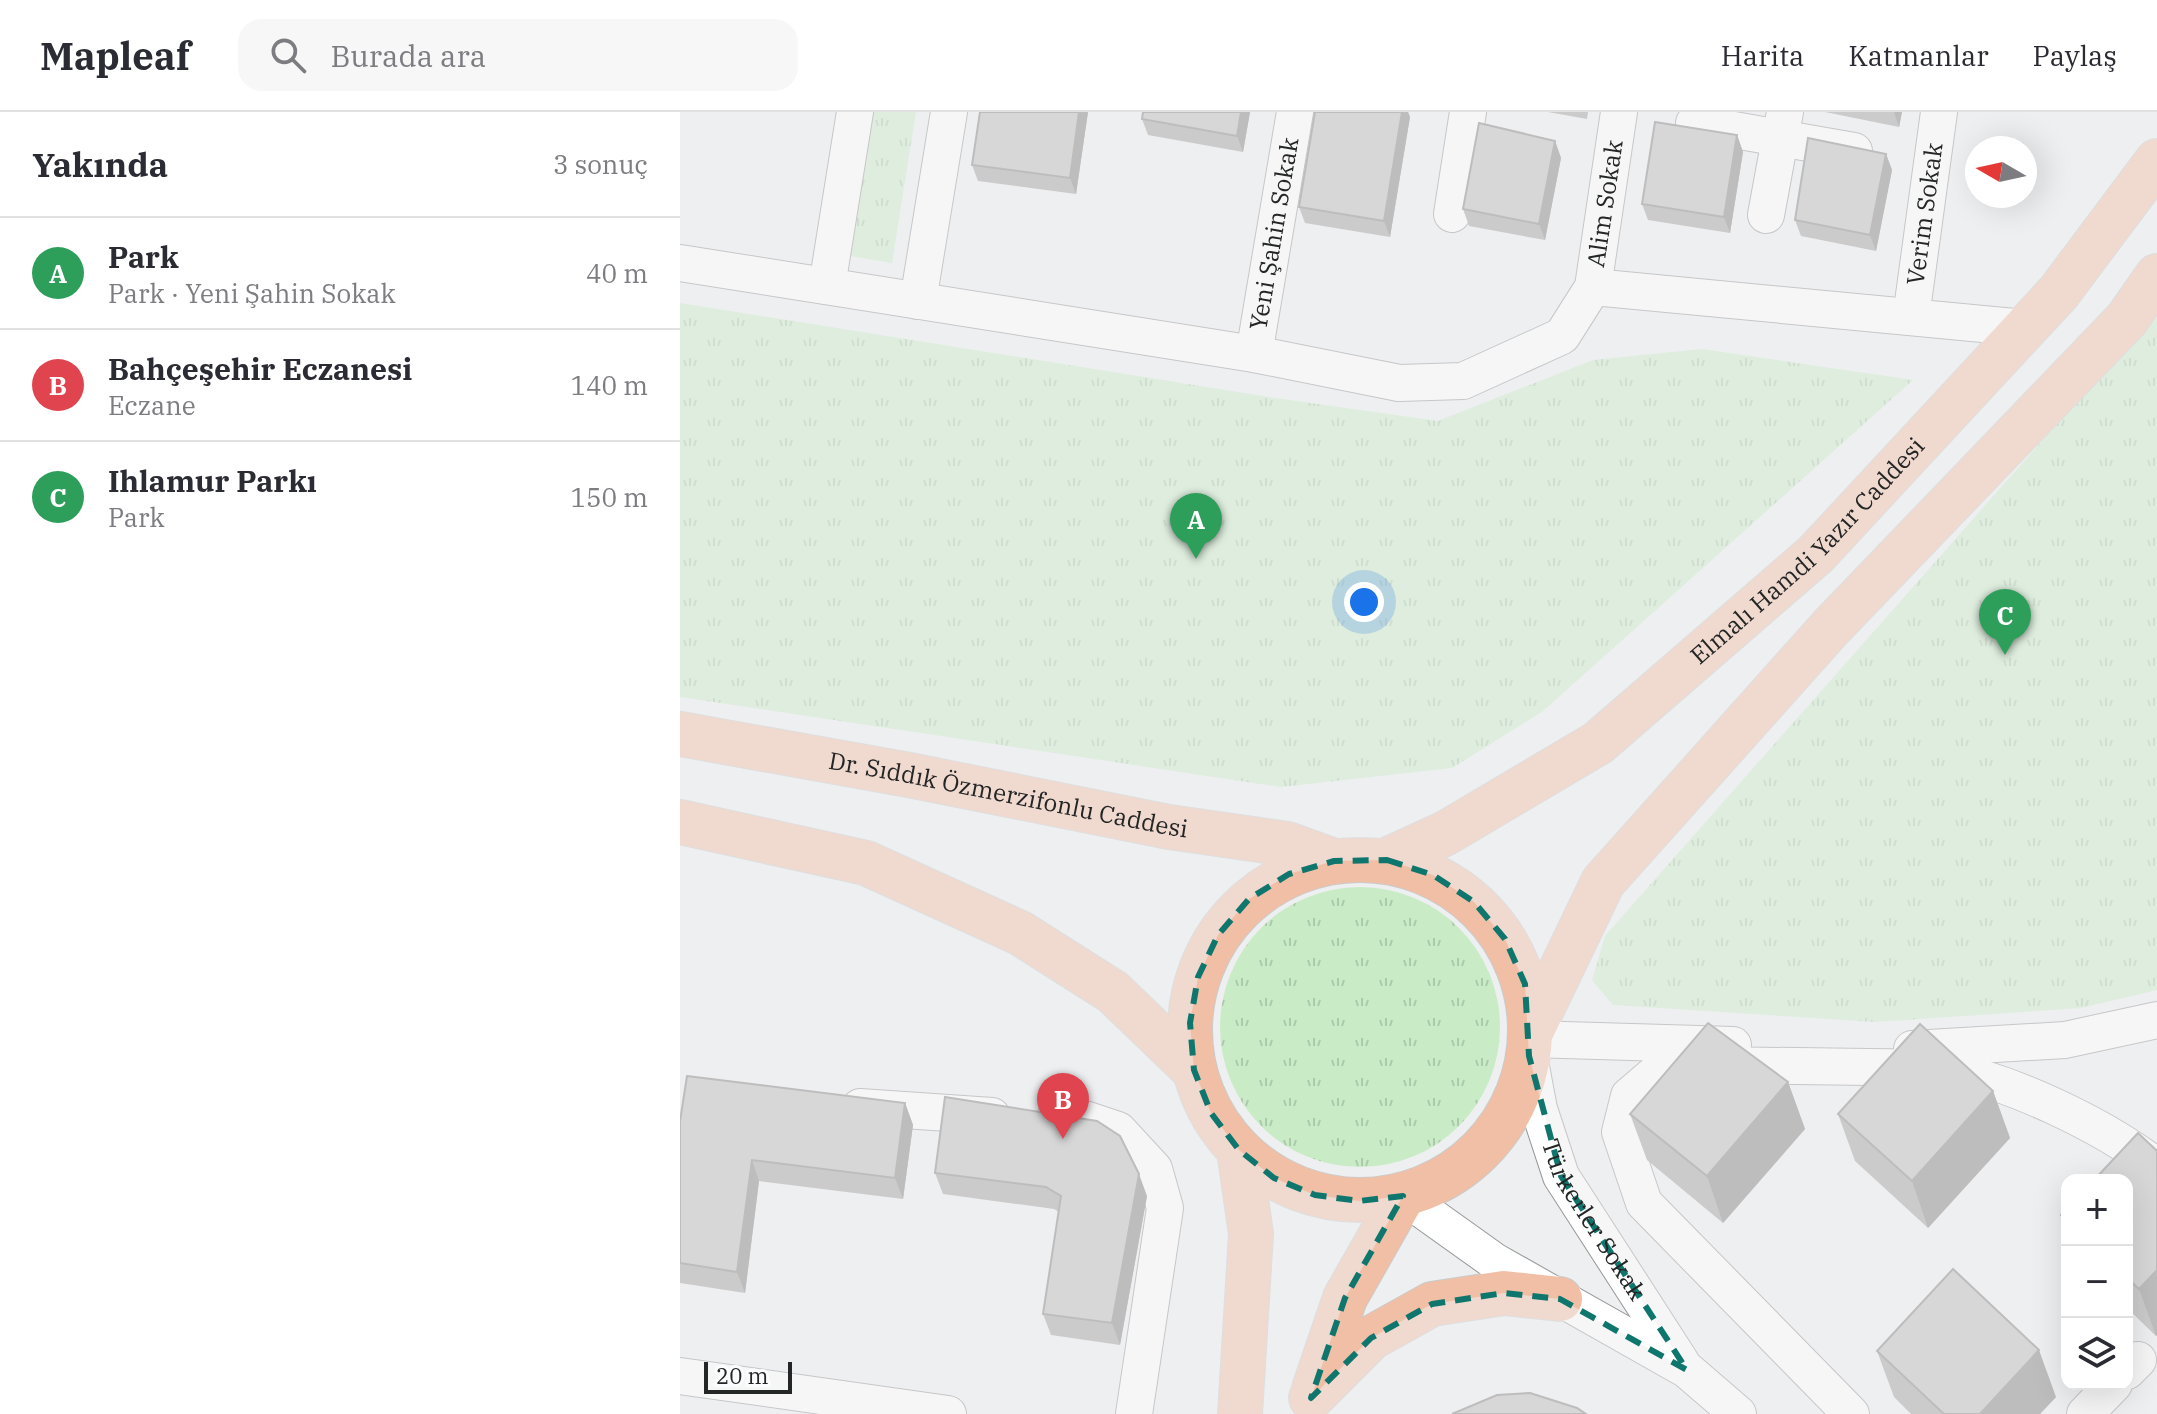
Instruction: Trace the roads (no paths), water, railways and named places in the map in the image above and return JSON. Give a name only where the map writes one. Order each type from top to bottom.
[{"type":"main road","name":"Elmalı Hamdi Yazır Caddesi","points":[[1387,860],[1446,833],[1598,743],[1816,554],[2059,292],[2157,161]]},
{"type":"main road","points":[[1530,1042],[1525,984],[1505,939],[1474,902],[1433,875],[1387,860],[1334,861],[1289,874],[1249,899],[1218,935],[1198,977],[1190,1023],[1194,1070],[1211,1113],[1239,1150],[1274,1178],[1315,1195],[1359,1201],[1403,1196],[1449,1176],[1487,1145],[1514,1104],[1530,1042],[1603,882],[1831,627],[2127,319],[2157,276]]},
{"type":"main road","name":"Dr. Sıddık Özmerzifonlu Caddesi","points":[[680,734],[909,775],[1169,827],[1287,844],[1334,861]]},
{"type":"main road","points":[[680,822],[866,863],[1020,933],[1113,992],[1194,1070]]},
{"type":"main road","points":[[1239,1150],[1251,1234],[1240,1414]]},
{"type":"main road","points":[[1309,1406],[1345,1298],[1403,1196]]},
{"type":"main road","points":[[1309,1406],[1371,1338],[1432,1304],[1504,1293],[1560,1299]]},
{"type":"street","points":[[827,286],[855,112]]},
{"type":"street","points":[[918,301],[949,112]]},
{"type":"street","name":"Yeni Şahin Sokak","points":[[1254,354],[1295,112]]},
{"type":"street","points":[[1452,214],[1468,112]]},
{"type":"street","name":"Alim Sokak","points":[[1254,354],[1399,383],[1463,381],[1562,336],[1593,287],[1619,112]]},
{"type":"street","name":"Verim Sokak","points":[[1911,317],[1939,112]]},
{"type":"street","points":[[1694,123],[1782,125],[1883,157]]},
{"type":"street","points":[[1766,215],[1782,125]]},
{"type":"street","points":[[680,263],[1254,354]]},
{"type":"street","points":[[1593,287],[2025,328]]},
{"type":"street","points":[[1530,1042],[1890,1050],[2065,1040],[2157,1020]]},
{"type":"street","name":"Türkerler Sokak","points":[[1530,1042],[1539,1109],[1561,1176],[1687,1370]]},
{"type":"street","points":[[1851,1414],[1644,1203],[1620,1132],[1629,1096],[1657,1072],[1711,1065],[1943,1068],[1964,1072],[2060,1109],[2129,1145],[2157,1167]]},
{"type":"street","points":[[830,1104],[904,1112],[1088,1120],[1118,1130],[1154,1169],[1165,1208],[1134,1414]]},
{"type":"street","name":"Türkerler Sokak","points":[[1403,1196],[1494,1261],[1687,1370],[1738,1414]]},
{"type":"street","points":[[680,1376],[948,1414]]},
{"type":"street","points":[[2085,1414],[2108,1390]]},
{"type":"place","name":"Park","points":[[1196,559]]},
{"type":"place","name":"Ihlamur Parkı","points":[[2005,655]]},
{"type":"place","name":"Bahçeşehir Eczanesi","points":[[1063,1139]]}]
